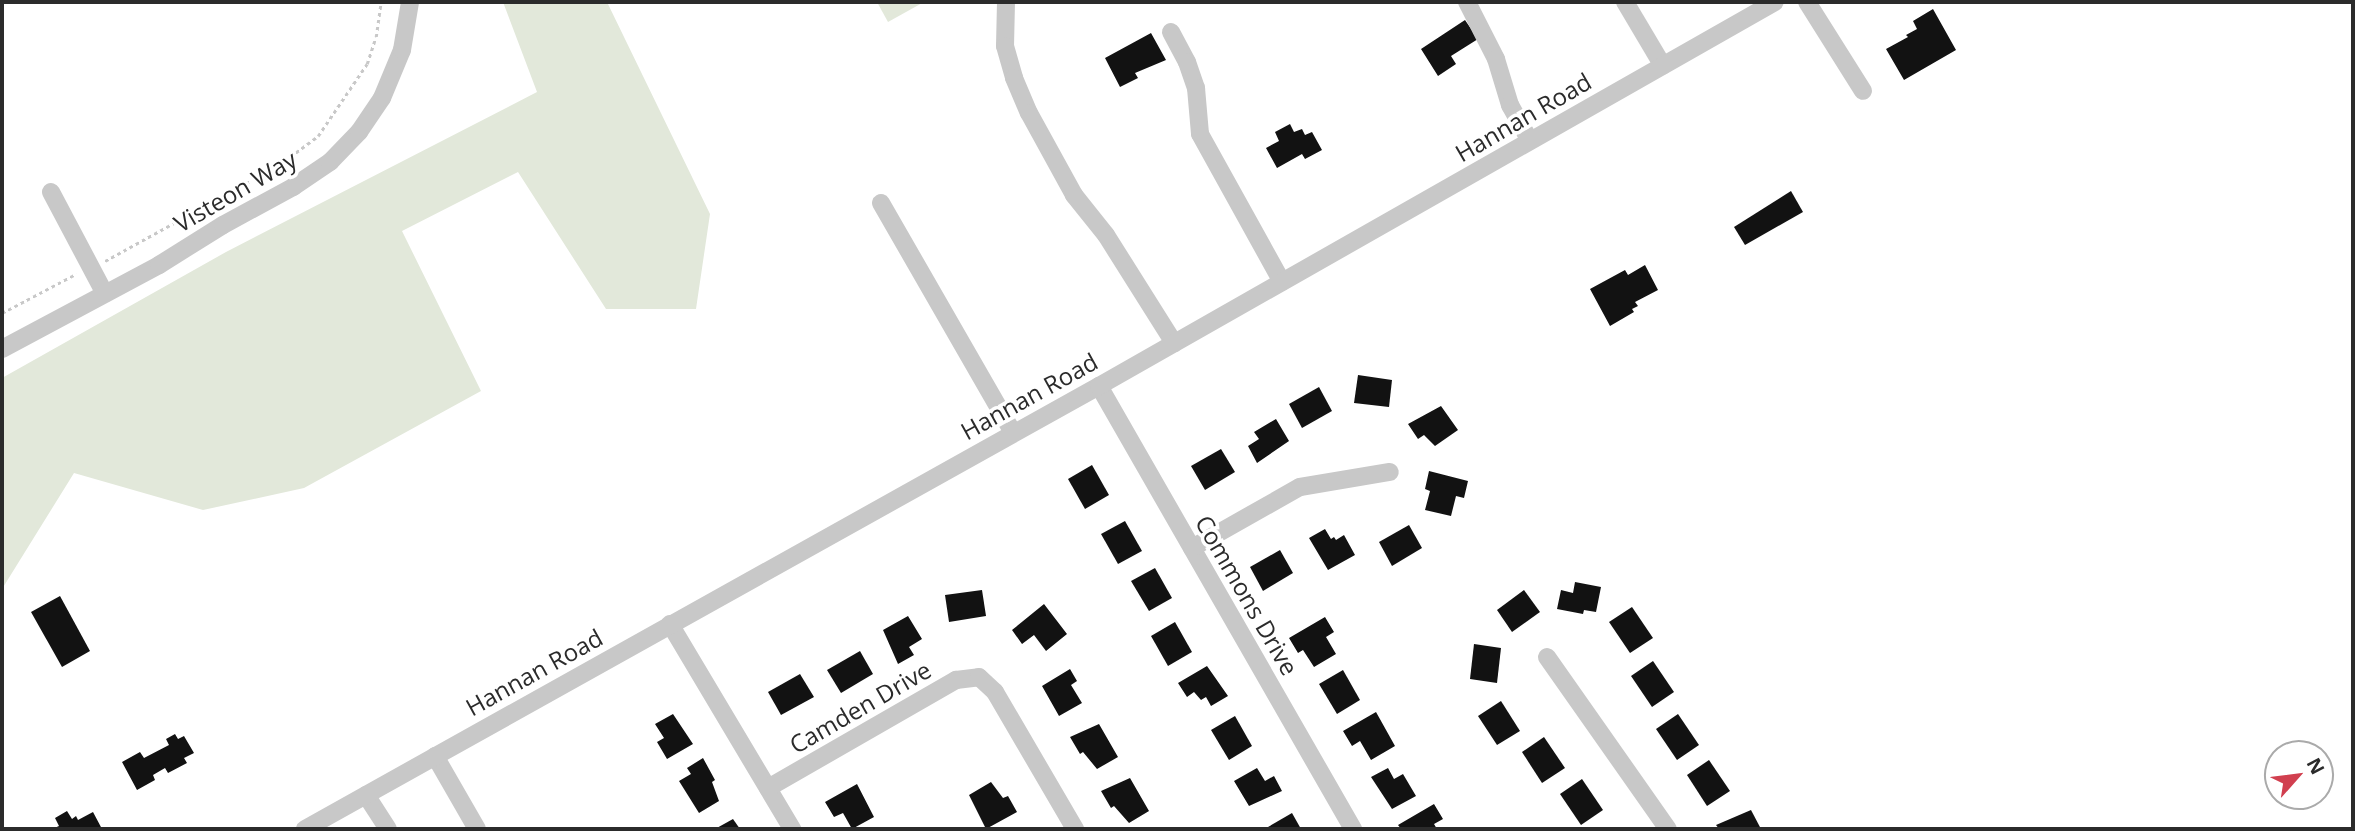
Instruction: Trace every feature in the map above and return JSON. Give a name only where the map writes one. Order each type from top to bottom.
[{"type":"street","name":"Visteon Way","points":[[2,349],[293,187],[339,153],[369,118],[388,86],[402,50],[410,2]]},
{"type":"street","points":[[1006,2],[1005,46],[1014,78],[1029,114],[1074,195],[1106,235],[1174,343]]},
{"type":"street","points":[[1467,2],[1496,60],[1510,104],[1530,141]]},
{"type":"street","points":[[1625,2],[1663,66]]},
{"type":"street","name":"Hannan Road","points":[[305,829],[1099,386],[1775,2]]},
{"type":"street","points":[[1807,2],[1863,91]]},
{"type":"street","points":[[1171,32],[1187,62],[1196,88],[1200,135],[1282,282]]},
{"type":"street","points":[[51,192],[105,294]]},
{"type":"street","points":[[881,202],[1013,433]]},
{"type":"street","name":"Commons Drive","points":[[1099,386],[1353,829]]},
{"type":"street","points":[[1192,548],[1300,487],[1390,472]]},
{"type":"street","points":[[670,624],[792,829]]},
{"type":"street","points":[[1547,657],[1668,829]]},
{"type":"street","name":"Camden Drive","points":[[768,788],[956,680],[979,677],[995,692],[1075,829]]},
{"type":"street","points":[[435,756],[478,829]]},
{"type":"street","points":[[366,795],[388,829]]},
{"type":"path","points":[[2,313],[279,165],[309,145],[367,64],[376,37],[381,2]]},
{"type":"shaded area","points":[[503,2],[607,2],[710,214],[696,309],[606,309],[518,172],[402,231],[481,391],[304,488],[203,510],[74,473],[2,589],[2,378],[226,252],[537,92]]},
{"type":"shaded area","points":[[877,2],[924,2],[888,22]]},
{"type":"building","points":[[1933,9],[1956,50],[1904,80],[1886,49],[1908,37],[1906,35],[1917,29],[1913,21]]},
{"type":"building","points":[[1465,20],[1478,39],[1451,56],[1456,64],[1438,76],[1421,49]]},
{"type":"building","points":[[1151,33],[1166,60],[1135,73],[1138,78],[1120,87],[1105,58]]},
{"type":"building","points":[[1290,124],[1294,132],[1302,129],[1305,135],[1312,132],[1322,150],[1305,159],[1302,154],[1277,168],[1266,148],[1279,141],[1275,132]]},
{"type":"building","points":[[1791,191],[1803,212],[1745,245],[1734,227]]},
{"type":"building","points":[[1645,265],[1658,290],[1635,302],[1638,306],[1632,309],[1634,312],[1610,326],[1590,289],[1625,270],[1628,275]]},
{"type":"building","points":[[1358,375],[1392,380],[1389,407],[1354,403]]},
{"type":"building","points":[[1319,387],[1332,411],[1302,428],[1289,404]]},
{"type":"building","points":[[1441,406],[1458,430],[1435,446],[1424,435],[1418,439],[1408,424]]},
{"type":"building","points":[[1276,419],[1289,441],[1257,463],[1248,446],[1259,439],[1254,432]]},
{"type":"building","points":[[1221,449],[1235,472],[1205,490],[1191,466]]},
{"type":"building","points":[[1092,465],[1109,495],[1085,509],[1068,479]]},
{"type":"building","points":[[1429,471],[1468,481],[1464,498],[1456,496],[1451,516],[1425,510],[1430,491],[1425,489]]},
{"type":"building","points":[[1125,521],[1142,551],[1118,564],[1101,534]]},
{"type":"building","points":[[1409,525],[1422,548],[1392,566],[1379,542]]},
{"type":"building","points":[[1325,529],[1331,539],[1334,537],[1336,540],[1344,535],[1355,555],[1328,570],[1309,538]]},
{"type":"building","points":[[1280,550],[1293,573],[1263,591],[1250,567]]},
{"type":"building","points":[[1155,568],[1172,598],[1149,611],[1131,581]]},
{"type":"building","points":[[1575,582],[1601,587],[1596,612],[1584,610],[1583,614],[1557,609],[1561,590],[1573,593]]},
{"type":"building","points":[[982,590],[986,616],[949,622],[945,595]]},
{"type":"building","points":[[1524,590],[1540,612],[1512,632],[1497,610]]},
{"type":"building","points":[[60,596],[90,651],[62,667],[31,612]]},
{"type":"building","points":[[1044,604],[1067,634],[1046,651],[1034,635],[1022,644],[1012,630]]},
{"type":"building","points":[[1632,607],[1653,638],[1630,653],[1609,622]]},
{"type":"building","points":[[908,616],[922,639],[909,647],[914,655],[898,664],[883,630]]},
{"type":"building","points":[[1325,617],[1334,632],[1326,637],[1336,654],[1314,667],[1303,650],[1298,653],[1289,638]]},
{"type":"building","points":[[1175,622],[1192,652],[1168,666],[1151,636]]},
{"type":"building","points":[[1474,644],[1501,648],[1497,683],[1470,679]]},
{"type":"building","points":[[860,651],[873,674],[841,693],[827,670]]},
{"type":"building","points":[[1653,661],[1674,692],[1652,707],[1631,676]]},
{"type":"building","points":[[1207,666],[1228,696],[1211,706],[1206,697],[1201,700],[1194,692],[1187,697],[1178,683]]},
{"type":"building","points":[[1070,669],[1077,681],[1071,685],[1082,703],[1059,716],[1042,686]]},
{"type":"building","points":[[1343,670],[1360,700],[1337,714],[1319,684]]},
{"type":"building","points":[[800,674],[814,697],[781,715],[768,692]]},
{"type":"building","points":[[1501,701],[1520,731],[1497,745],[1478,716]]},
{"type":"building","points":[[1376,712],[1395,746],[1371,760],[1360,741],[1352,746],[1343,731]]},
{"type":"building","points":[[673,714],[693,744],[667,759],[657,742],[664,738],[655,724]]},
{"type":"building","points":[[1678,714],[1699,745],[1677,760],[1656,729]]},
{"type":"building","points":[[1235,716],[1252,746],[1229,760],[1211,730]]},
{"type":"building","points":[[1099,724],[1118,757],[1097,769],[1083,752],[1080,754],[1070,737]]},
{"type":"building","points":[[175,734],[178,739],[184,736],[194,753],[184,758],[187,763],[168,773],[165,768],[153,775],[155,780],[137,790],[122,762],[140,752],[144,758],[169,745],[166,739]]},
{"type":"building","points":[[1544,737],[1565,768],[1542,783],[1522,752]]},
{"type":"building","points":[[703,758],[715,780],[712,782],[719,801],[699,813],[679,781],[691,774],[687,768]]},
{"type":"building","points":[[1709,760],[1730,791],[1707,806],[1687,775]]},
{"type":"building","points":[[1257,768],[1265,781],[1274,776],[1282,791],[1249,806],[1234,781]]},
{"type":"building","points":[[1388,768],[1394,779],[1403,774],[1416,796],[1392,809],[1371,777]]},
{"type":"building","points":[[1130,778],[1149,811],[1129,823],[1114,806],[1111,808],[1101,791]]},
{"type":"building","points":[[1582,779],[1603,810],[1581,825],[1560,794]]},
{"type":"building","points":[[991,782],[1003,798],[1008,796],[1017,812],[986,829],[969,795]]},
{"type":"building","points":[[857,784],[874,817],[852,829],[843,813],[834,817],[825,802]]},
{"type":"building","points":[[1434,804],[1443,819],[1434,824],[1437,829],[1401,829],[1398,825]]},
{"type":"building","points":[[1751,810],[1761,829],[1719,829],[1716,825]]},
{"type":"building","points":[[67,811],[72,819],[76,816],[78,820],[93,812],[102,829],[52,829],[59,826],[55,818]]},
{"type":"building","points":[[1292,813],[1301,829],[1268,827]]},
{"type":"building","points":[[733,819],[740,829],[715,829]]}]
